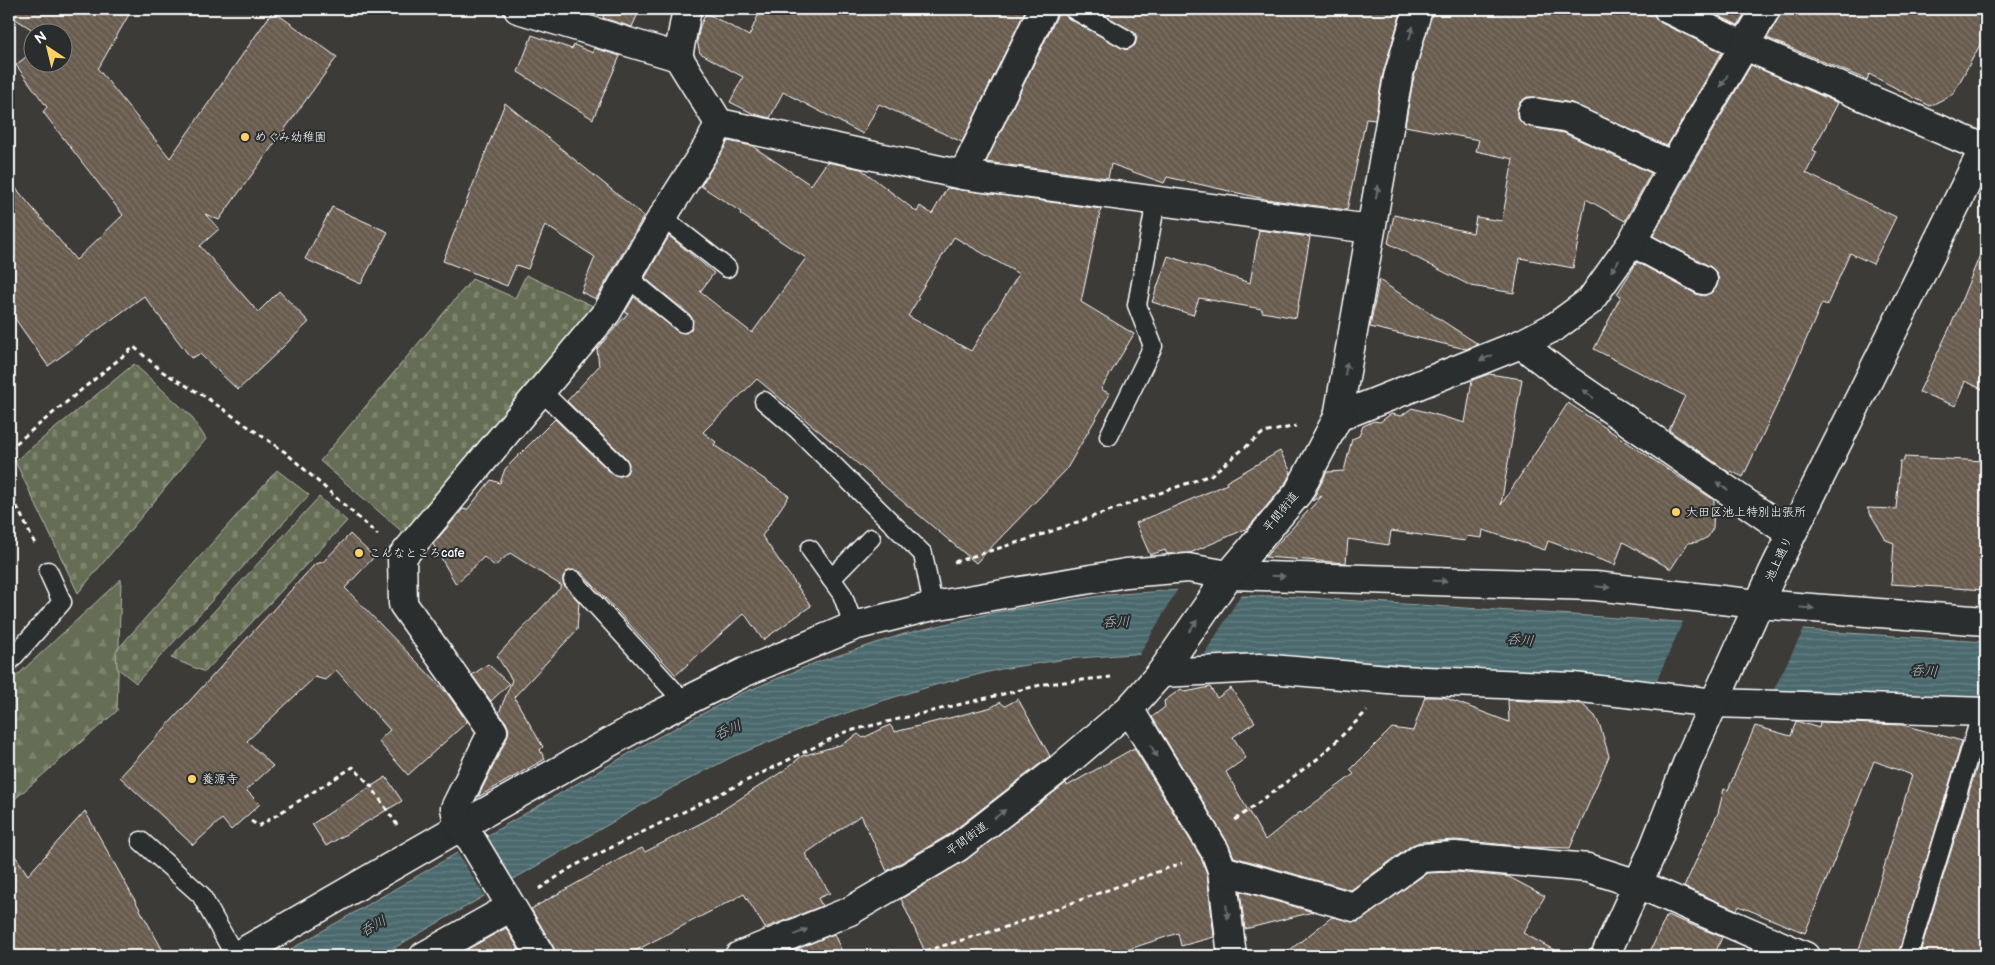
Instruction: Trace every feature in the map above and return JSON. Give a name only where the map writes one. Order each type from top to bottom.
[{"type":"street","points":[[518,9],[678,57],[719,123],[963,175],[1370,229]]},
{"type":"street","points":[[678,57],[687,9]]},
{"type":"street","points":[[963,175],[1043,9]]},
{"type":"street","name":"平間街道","points":[[739,956],[850,911],[957,848],[1060,768],[1129,709],[1163,669],[1225,580],[1298,493],[1338,417],[1398,77],[1418,9]]},
{"type":"street","points":[[1668,9],[1745,46],[1985,147]]},
{"type":"street","points":[[1338,417],[1521,344],[1556,326],[1590,301],[1632,242],[1673,166],[1766,9]]},
{"type":"street","points":[[1532,112],[1569,118],[1673,166]]},
{"type":"street","points":[[541,956],[465,833],[455,808],[493,731],[403,604],[402,557],[607,312],[662,217],[711,141],[719,123]]},
{"type":"street","name":"池上通り","points":[[1604,956],[1638,884],[1688,761],[1791,534],[1985,147]]},
{"type":"street","points":[[1632,242],[1703,280]]},
{"type":"street","points":[[1521,344],[1561,375],[1791,534]]},
{"type":"street","points":[[236,956],[415,853],[465,833],[684,702],[745,672],[854,626],[933,606],[1126,573],[1188,568],[1225,580],[1595,586],[1755,611],[1986,621]]},
{"type":"street","points":[[1163,669],[1260,668],[1400,680],[1573,687],[1716,698],[1984,712]]},
{"type":"street","points":[[1129,709],[1215,854],[1232,956]]},
{"type":"street","points":[[1215,854],[1354,908],[1421,858],[1455,856],[1588,868],[1638,884],[1805,956]]},
{"type":"street","points":[[424,956],[509,904]]},
{"type":"lane","points":[[1073,9],[1126,39]]},
{"type":"lane","points":[[1109,436],[1153,346],[1137,305],[1156,201]]},
{"type":"lane","points":[[662,217],[727,268]]},
{"type":"lane","points":[[627,277],[683,322]]},
{"type":"lane","points":[[540,390],[619,466]]},
{"type":"lane","points":[[764,401],[798,430],[924,554],[925,570],[933,606]]},
{"type":"lane","points":[[831,579],[871,538]]},
{"type":"lane","points":[[810,549],[842,594],[854,626]]},
{"type":"lane","points":[[9,662],[62,602],[48,571]]},
{"type":"lane","points":[[573,580],[684,702]]},
{"type":"lane","points":[[1908,956],[1984,712]]},
{"type":"lane","points":[[141,841],[200,895],[236,956]]},
{"type":"path","points":[[9,449],[134,347],[163,372],[204,396],[285,452],[402,557]]},
{"type":"path","points":[[925,570],[1032,538],[1211,475],[1263,433],[1338,417]]},
{"type":"path","points":[[9,490],[48,571]]},
{"type":"path","points":[[509,904],[572,867],[845,732],[1045,684],[1114,677]]},
{"type":"path","points":[[908,956],[1000,928],[1215,854],[1400,680]]},
{"type":"path","points":[[251,821],[259,826],[353,768],[371,786],[415,853]]},
{"type":"green space","points":[[526,275],[593,306],[405,534],[320,461],[472,279],[515,298]]},
{"type":"green space","points":[[134,364],[191,416],[206,439],[78,593],[15,461]]},
{"type":"green space","points":[[277,470],[309,495],[136,683],[117,668],[116,651]]},
{"type":"green space","points":[[319,497],[347,521],[205,672],[171,658]]},
{"type":"green space","points":[[121,579],[117,711],[9,804],[9,683]]},
{"type":"water","name":"呑川","points":[[1181,590],[1234,596],[1281,596],[1986,642],[1986,705],[1778,693],[1341,660],[1278,658],[1203,659],[1132,654],[1066,659],[1001,669],[935,685],[806,727],[732,757],[670,789],[380,956],[279,956],[649,742],[738,695],[815,663],[904,634],[996,612],[1106,595]]},
{"type":"pier","points":[[1179,587],[1242,593],[1200,662],[1138,657]]},
{"type":"pier","points":[[1684,619],[1805,627],[1771,695],[1654,687]]},
{"type":"pier","points":[[484,835],[514,882],[486,898],[456,851]]},
{"type":"building","points":[[9,9],[132,9],[98,69],[170,158],[273,11],[337,57],[219,220],[205,214],[219,229],[200,246],[258,312],[279,291],[309,322],[238,390],[200,354],[191,358],[144,296],[48,366],[9,310],[9,180],[76,260],[123,215],[43,112],[47,107],[16,65],[22,60],[22,72],[72,72],[72,22],[22,23],[9,15]]},
{"type":"building","points":[[605,9],[640,9],[632,27],[603,18]]},
{"type":"building","points":[[761,9],[1026,9],[962,142],[879,104],[863,134],[783,92],[770,118],[754,114],[730,102],[743,77],[700,53],[697,41],[700,26],[706,13],[749,36]]},
{"type":"building","points":[[1058,9],[1062,9],[1068,18],[1126,50],[1135,45],[1137,38],[1135,33],[1094,9],[1402,9],[1383,73],[1375,120],[1366,119],[1347,210],[1265,199],[1167,177],[1164,183],[1111,164],[1108,178],[986,162],[1057,16]]},
{"type":"building","points":[[1433,9],[1653,9],[1655,17],[1661,23],[1722,52],[1667,146],[1572,103],[1534,97],[1527,97],[1520,102],[1517,109],[1517,117],[1523,124],[1564,133],[1651,173],[1625,221],[1586,199],[1573,268],[1520,258],[1514,293],[1471,286],[1388,243],[1394,215],[1473,233],[1476,217],[1502,221],[1513,159],[1476,151],[1479,140],[1405,126],[1413,81]]},
{"type":"building","points":[[1704,9],[1748,9],[1738,25]]},
{"type":"building","points":[[1782,9],[1986,9],[1986,34],[1953,94],[1930,106],[1869,74],[1867,80],[1767,38]]},
{"type":"building","points":[[532,35],[572,49],[574,45],[593,53],[594,48],[620,56],[593,119],[518,72]]},
{"type":"building","points":[[1751,65],[1838,103],[1813,150],[1817,152],[1806,173],[1896,217],[1873,264],[1850,253],[1827,305],[1822,303],[1743,477],[1731,471],[1730,473],[1669,430],[1685,396],[1594,349],[1621,296],[1617,294],[1637,262],[1696,294],[1704,296],[1716,288],[1719,279],[1711,267],[1653,236]]},
{"type":"building","points":[[505,103],[644,216],[596,299],[581,292],[595,257],[545,225],[528,269],[516,265],[507,286],[443,261]]},
{"type":"building","points":[[728,141],[752,146],[811,185],[827,162],[861,169],[917,212],[920,206],[932,214],[947,188],[1101,209],[1081,302],[1134,334],[1101,389],[1110,394],[1066,470],[976,563],[757,379],[703,432],[716,442],[714,445],[789,496],[762,536],[811,606],[763,640],[744,613],[676,675],[581,572],[571,570],[566,572],[563,577],[563,583],[579,602],[577,630],[514,697],[543,747],[540,750],[545,759],[478,797],[507,738],[509,730],[499,713],[512,680],[497,656],[562,586],[510,553],[495,566],[484,557],[456,584],[433,544],[463,509],[467,510],[491,480],[500,483],[505,469],[555,419],[612,474],[621,476],[627,473],[629,464],[626,458],[567,401],[599,366],[597,349],[628,313],[625,312],[634,297],[677,331],[686,333],[691,329],[693,320],[690,315],[645,278],[669,236],[714,273],[700,292],[752,333],[806,258],[701,186]],"holes":[[[954,237],[1019,274],[971,351],[908,316],[919,298],[917,297]]]},
{"type":"building","points":[[332,207],[388,232],[361,284],[305,259]]},
{"type":"building","points":[[1259,230],[1310,237],[1296,318],[1262,312],[1262,309],[1199,298],[1193,315],[1152,302],[1168,256],[1250,283]]},
{"type":"building","points":[[1985,243],[1986,391],[1965,381],[1956,406],[1919,392],[1952,323]]},
{"type":"building","points":[[1379,280],[1478,344],[1466,349],[1370,327]]},
{"type":"building","points":[[1489,374],[1522,379],[1501,505],[1568,403],[1714,500],[1713,528],[1708,537],[1698,542],[1688,543],[1671,569],[1623,542],[1615,565],[1548,541],[1545,550],[1483,530],[1482,538],[1467,536],[1465,541],[1391,531],[1389,545],[1348,539],[1346,563],[1265,557],[1322,496],[1312,501],[1327,472],[1344,471],[1352,439],[1359,436],[1363,426],[1374,421],[1380,422],[1391,414],[1401,416],[1412,408],[1465,423],[1472,380]]},
{"type":"building","points":[[1280,451],[1291,472],[1285,484],[1248,528],[1190,553],[1167,554],[1165,550],[1150,555],[1136,523],[1227,484],[1226,482]]},
{"type":"building","points":[[1904,457],[1986,461],[1986,590],[1891,584],[1894,543],[1886,540],[1867,508],[1896,509],[1900,461],[1904,461]]},
{"type":"building","points":[[350,534],[374,557],[345,588],[447,693],[467,722],[408,775],[378,741],[390,730],[336,670],[325,680],[315,677],[247,741],[273,766],[246,790],[260,804],[231,830],[222,819],[193,845],[120,777],[315,564],[323,562]]},
{"type":"building","points":[[488,664],[509,684],[491,701],[472,675]]},
{"type":"building","points":[[1210,687],[1217,698],[1231,688],[1255,722],[1233,737],[1246,758],[1226,772],[1265,840],[1300,812],[1354,774],[1350,770],[1392,728],[1413,731],[1425,697],[1443,697],[1509,722],[1508,700],[1582,704],[1595,716],[1609,756],[1570,848],[1529,847],[1456,840],[1420,842],[1412,845],[1351,890],[1234,857],[1228,843],[1152,717],[1165,707],[1164,701],[1181,689],[1185,692]]},
{"type":"building","points":[[1018,699],[1050,756],[948,835],[887,871],[861,815],[805,854],[830,893],[818,898],[822,906],[765,928],[744,894],[625,956],[557,956],[531,909],[618,860],[642,848],[645,852],[707,820],[783,771],[802,756],[843,744],[858,734],[863,738],[890,725],[895,732],[992,707],[1000,702],[1005,706]]},
{"type":"building","points":[[1796,721],[1819,728],[1820,722],[1903,725],[1962,741],[1898,956],[1857,956],[1912,775],[1874,761],[1805,933],[1739,906],[1737,910],[1684,887],[1718,813],[1724,789],[1728,790],[1755,726],[1791,736]]},
{"type":"building","points":[[1983,746],[1986,747],[1986,956],[1919,956]]},
{"type":"building","points":[[1134,748],[1201,858],[1207,874],[1214,937],[1181,946],[1178,933],[1108,956],[927,956],[901,899],[966,860],[1066,783],[1067,786]]},
{"type":"building","points":[[386,777],[402,801],[326,846],[312,824]]},
{"type":"building","points":[[85,811],[166,956],[9,956],[9,847],[28,875]]},
{"type":"building","points":[[1455,872],[1509,877],[1545,896],[1523,933],[1565,956],[1282,956],[1332,917],[1357,922],[1427,873]]},
{"type":"building","points":[[1240,891],[1313,912],[1245,929]]},
{"type":"building","points":[[1667,915],[1722,937],[1714,956],[1648,956]]},
{"type":"building","points":[[506,928],[523,956],[455,956]]},
{"type":"building","points":[[834,934],[844,956],[782,955]]},
{"type":"place","name":"めぐみ幼稚園","points":[[245,137]]},
{"type":"place","name":"大田区池上特別出張所","points":[[1676,512]]},
{"type":"place","name":"こんなところcafe","points":[[359,553]]},
{"type":"place","name":"養源寺","points":[[192,779]]}]
